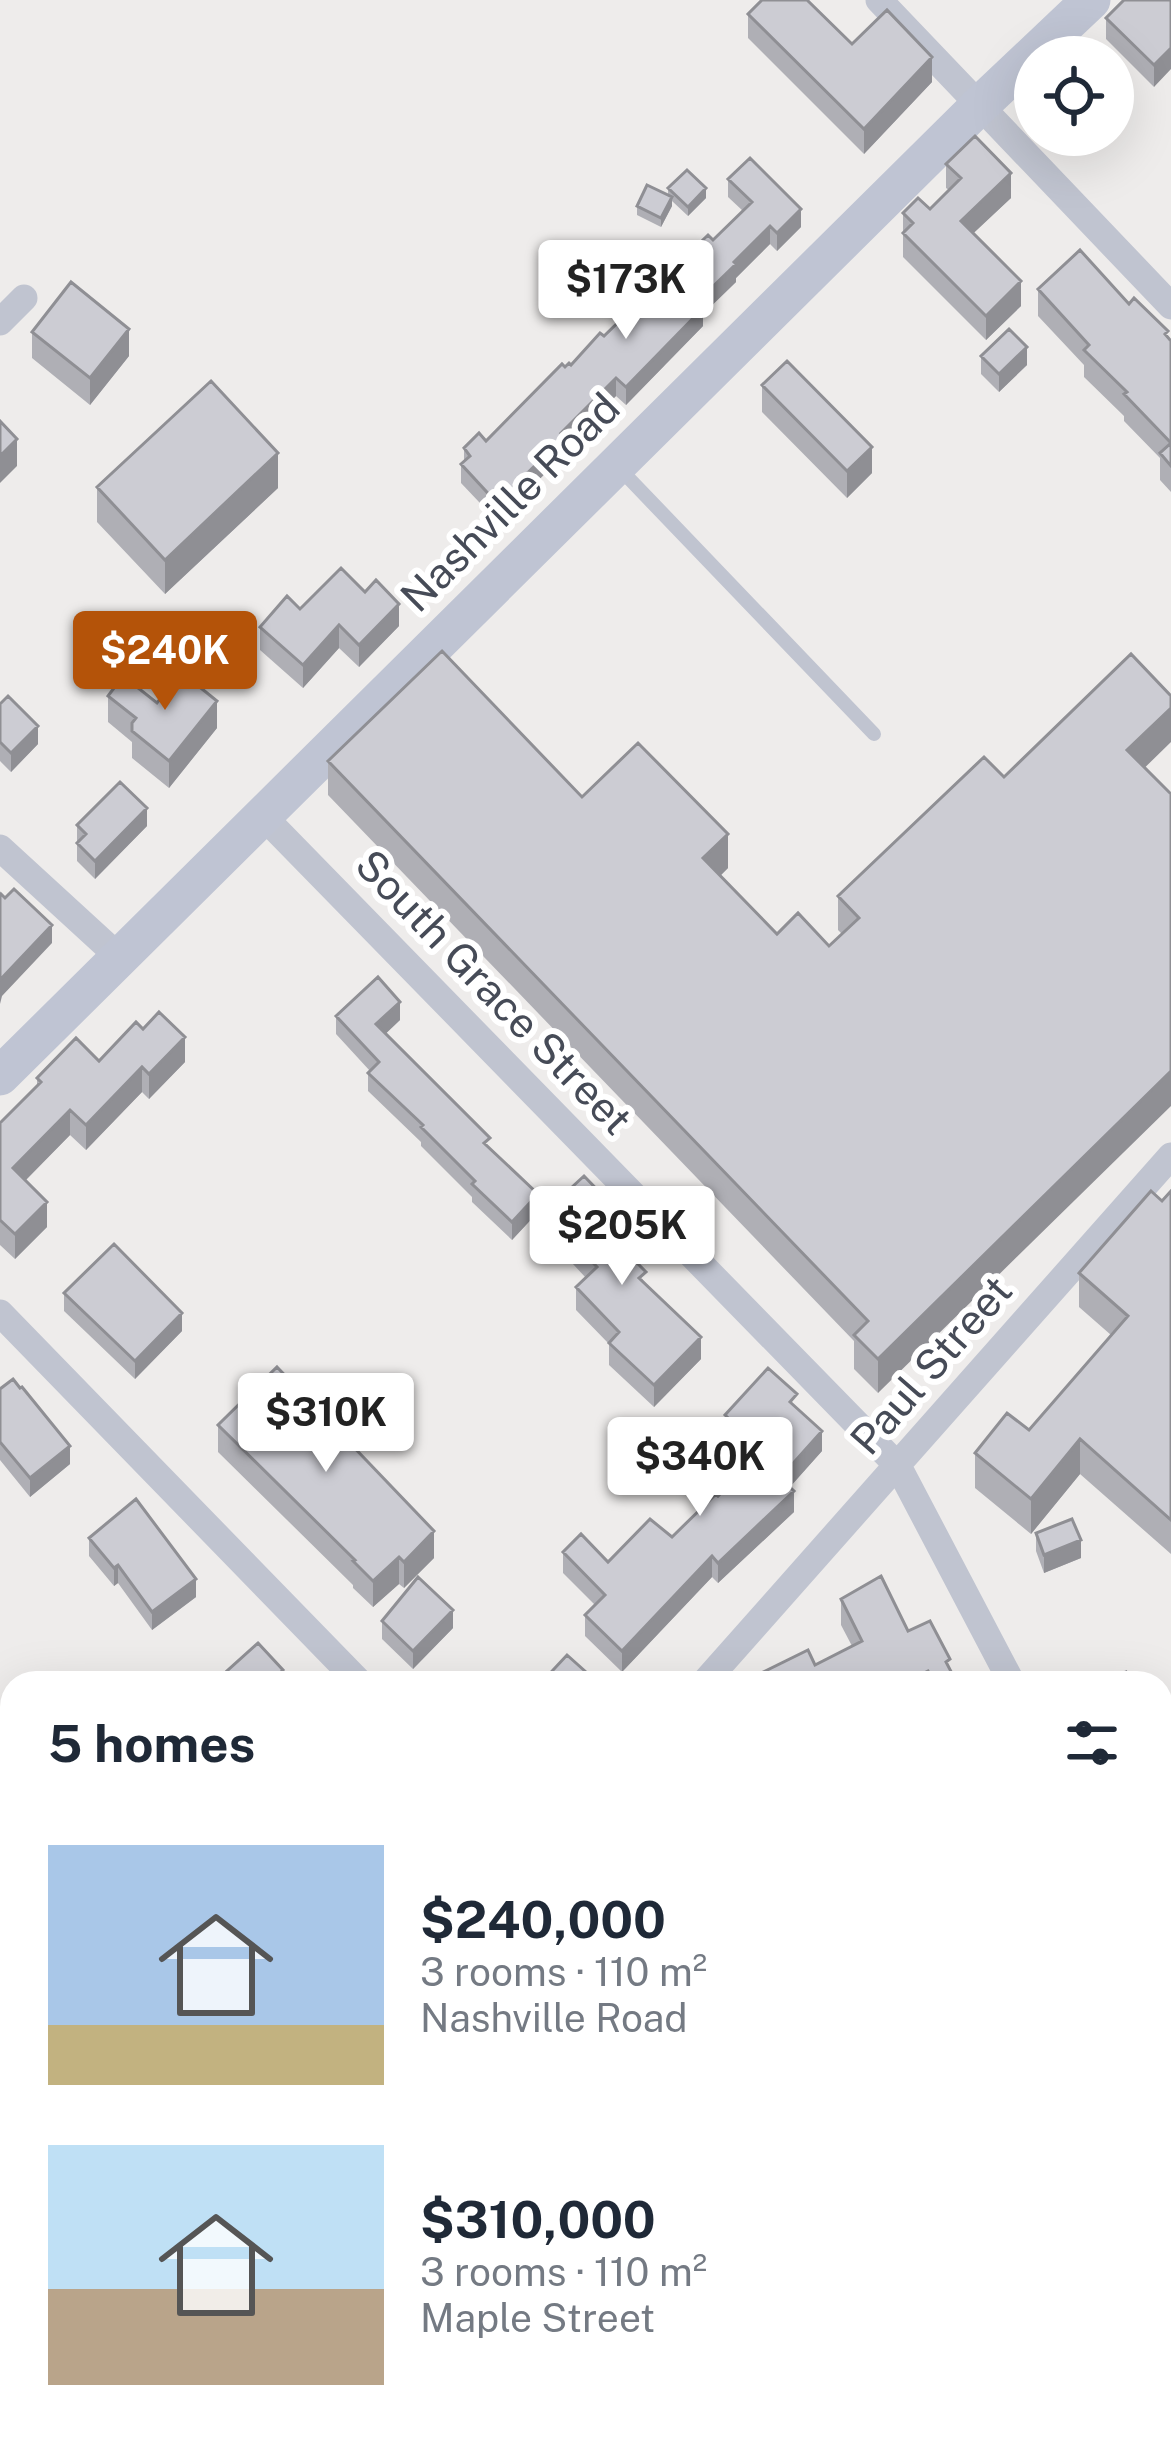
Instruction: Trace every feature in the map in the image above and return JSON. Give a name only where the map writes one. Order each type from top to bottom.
[{"type":"main road","name":"Nashville Road","points":[[0,1076],[1091,0]]},
{"type":"street","points":[[878,0],[1171,306]]},
{"type":"street","points":[[0,322],[24,298]]},
{"type":"street","name":"South Grace Street","points":[[261,814],[898,1466],[1006,1671]]},
{"type":"street","points":[[0,848],[119,957]]},
{"type":"street","name":"Paul Street","points":[[715,1671],[1171,1156]]},
{"type":"street","points":[[0,1313],[348,1671]]},
{"type":"lane","points":[[616,464],[874,734]]},
{"type":"building","points":[[762,0],[807,0],[852,44],[887,10],[932,57],[864,129],[748,14]]},
{"type":"building","points":[[1124,0],[1171,0],[1171,48],[1154,65],[1134,45],[1134,36],[1124,36],[1106,18]]},
{"type":"building","points":[[975,136],[1011,173],[961,221],[1021,281],[986,316],[903,233],[913,223],[903,213],[918,198],[930,209],[961,178],[946,164]]},
{"type":"building","points":[[750,158],[801,209],[777,233],[770,226],[697,302],[703,308],[626,387],[616,378],[497,503],[461,464],[470,456],[464,448],[479,433],[486,441],[562,364],[571,365],[708,235],[713,240],[752,202],[728,179]]},
{"type":"building","points":[[687,170],[706,188],[688,207],[668,188]]},
{"type":"building","points":[[647,185],[672,197],[661,218],[637,206]]},
{"type":"building","points":[[1080,250],[1129,304],[1134,298],[1168,331],[1171,443],[1084,350],[1089,345],[1038,289]]},
{"type":"building","points":[[71,282],[129,329],[90,378],[32,332]]},
{"type":"building","points":[[1009,329],[1027,347],[999,374],[981,356]]},
{"type":"building","points":[[787,361],[872,447],[847,471],[762,385]]},
{"type":"building","points":[[211,381],[278,453],[165,560],[97,487]]},
{"type":"building","points":[[0,421],[17,439],[0,456]]},
{"type":"building","points":[[1171,443],[1171,466],[1160,453]]},
{"type":"building","points":[[341,568],[365,592],[376,580],[399,604],[359,645],[339,625],[303,665],[260,627],[287,596],[300,609]]},
{"type":"building","points":[[442,651],[582,797],[638,743],[728,834],[703,858],[777,934],[798,913],[829,946],[859,918],[838,896],[984,757],[1004,777],[1131,654],[1171,696],[1171,708],[1127,750],[1171,794],[1171,1071],[878,1359],[854,1335],[868,1321],[328,761]]},
{"type":"building","points":[[181,672],[217,701],[169,761],[132,731],[136,718],[108,696],[123,676],[157,703]]},
{"type":"building","points":[[8,696],[38,726],[11,753],[0,742],[0,704]]},
{"type":"building","points":[[120,782],[147,808],[95,861],[77,843],[86,834],[77,825]]},
{"type":"building","points":[[14,889],[52,925],[0,980],[0,896],[5,898]]},
{"type":"building","points":[[378,977],[400,1002],[376,1024],[490,1138],[484,1143],[538,1194],[512,1222],[368,1073],[379,1062],[336,1016]]},
{"type":"building","points":[[159,1012],[185,1037],[149,1074],[142,1067],[86,1125],[70,1110],[13,1168],[47,1202],[15,1234],[0,1220],[0,1123],[76,1038],[99,1061],[136,1022],[143,1029]]},
{"type":"building","points":[[584,1176],[612,1205],[595,1220],[646,1272],[639,1278],[701,1337],[654,1385],[609,1343],[619,1332],[576,1287],[597,1267],[545,1212]]},
{"type":"building","points":[[1151,1191],[1162,1201],[1171,1191],[1171,1520],[1080,1439],[1031,1499],[975,1453],[1007,1413],[1029,1430],[1128,1316],[1079,1273]]},
{"type":"building","points":[[114,1244],[182,1313],[135,1361],[64,1293]]},
{"type":"building","points":[[277,1367],[434,1531],[404,1562],[399,1557],[373,1581],[218,1425]]},
{"type":"building","points":[[768,1368],[797,1394],[790,1402],[822,1431],[780,1478],[794,1491],[718,1563],[712,1556],[622,1651],[585,1615],[605,1595],[563,1552],[581,1534],[608,1562],[650,1519],[672,1537],[718,1496],[763,1450],[725,1415]]},
{"type":"building","points":[[13,1379],[70,1446],[30,1478],[0,1442],[0,1389]]},
{"type":"building","points":[[136,1499],[196,1579],[152,1612],[118,1565],[114,1568],[89,1538]]},
{"type":"building","points":[[1072,1519],[1081,1540],[1044,1555],[1036,1533]]},
{"type":"building","points":[[881,1576],[908,1631],[930,1621],[950,1659],[946,1662],[951,1671],[765,1671],[808,1650],[815,1665],[862,1641],[841,1599]]},
{"type":"building","points":[[418,1577],[453,1610],[413,1651],[382,1621]]},
{"type":"building","points":[[258,1643],[283,1670],[282,1671],[227,1671]]},
{"type":"building","points":[[567,1655],[585,1671],[552,1671]]}]
